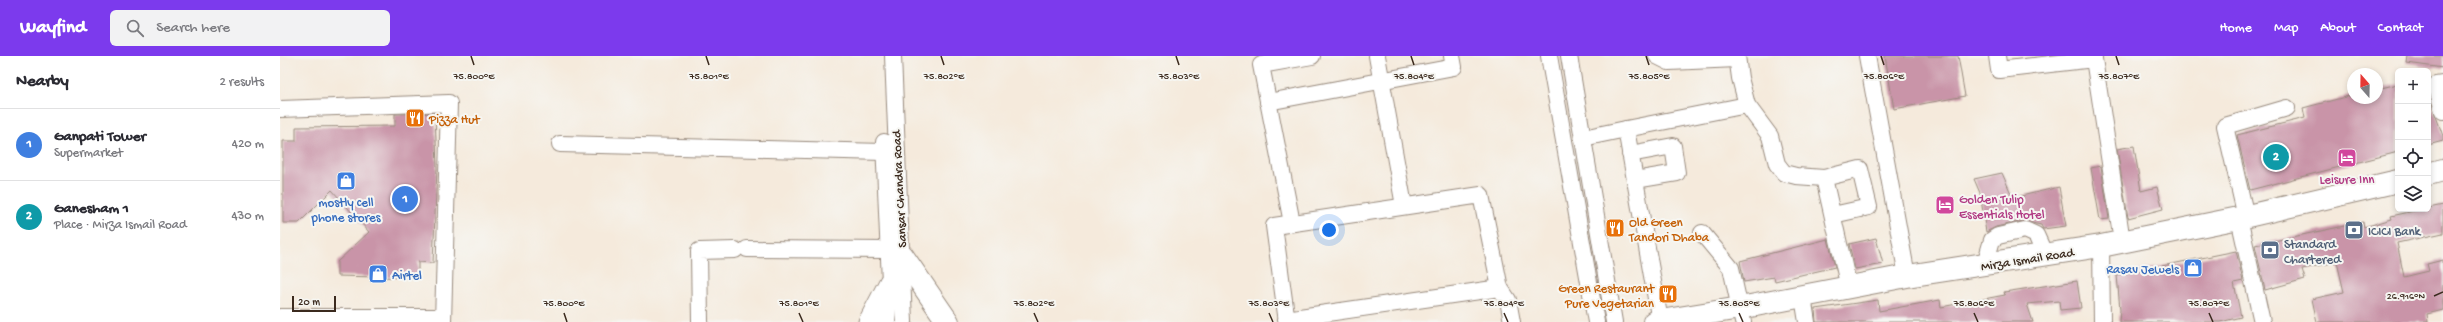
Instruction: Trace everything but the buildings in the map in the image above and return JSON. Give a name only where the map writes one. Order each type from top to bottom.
[{"type":"highway","points":[[2431,173],[2443,170]]},
{"type":"highway","name":"Mirza Ismail Road","points":[[1666,321],[1741,315],[1803,296],[1907,276],[2101,246],[2242,217],[2395,182]]},
{"type":"highway","points":[[895,252],[948,322]]},
{"type":"main road","points":[[869,322],[890,282]]},
{"type":"street","name":"Sansar Chandra Road","points":[[882,56],[884,152],[904,322]]},
{"type":"street","name":"Sansar Chandra Road","points":[[886,322],[895,252],[893,56]]},
{"type":"street","points":[[1292,223],[1261,65],[1312,56]]},
{"type":"street","points":[[1377,56],[1404,206]]},
{"type":"street","points":[[1268,102],[1454,67],[1452,56]]},
{"type":"street","points":[[1548,56],[1596,322]]},
{"type":"street","points":[[1569,56],[1614,322]]},
{"type":"street","points":[[1657,56],[1669,62],[1737,58],[1747,105],[1770,136],[1777,164],[1784,173],[1796,176],[1824,178],[1860,169],[1869,207],[1833,215]]},
{"type":"street","points":[[1867,56],[1907,276]]},
{"type":"street","points":[[1997,56],[1999,70],[2094,59],[2122,241]]},
{"type":"street","points":[[2443,84],[2436,85],[2443,111]]},
{"type":"street","points":[[280,109],[449,103],[443,320],[280,317]]},
{"type":"street","points":[[1583,138],[1747,105]]},
{"type":"street","points":[[2262,322],[2225,126],[2287,108]]},
{"type":"street","points":[[1626,129],[1635,180],[1666,321]]},
{"type":"street","points":[[560,144],[884,152]]},
{"type":"street","points":[[1630,154],[1673,146],[1677,173],[1635,180]]},
{"type":"street","points":[[1824,178],[1849,288]]},
{"type":"street","points":[[1500,288],[1287,320],[1274,226],[1481,194],[1500,288],[1508,300],[1512,322]]},
{"type":"street","points":[[1702,233],[1731,268],[1741,315]]},
{"type":"street","points":[[2101,246],[2102,322]]},
{"type":"street","points":[[700,322],[699,251],[741,250],[895,252]]},
{"type":"street","points":[[1803,296],[1807,322]]},
{"type":"place","name":"Pizza Hut","points":[[415,118]]},
{"type":"place","name":"Ganesham 1","points":[[2276,157]]},
{"type":"place","name":"Leisure Inn","points":[[2347,158]]},
{"type":"place","name":"mostly cell phone stores","points":[[346,181]]},
{"type":"place","name":"Ganpati Tower","points":[[405,199]]},
{"type":"place","name":"Golden Tulip Essentials Hotel","points":[[1945,205]]},
{"type":"place","name":"Old Green Tandori Dhaba","points":[[1615,228]]},
{"type":"place","name":"ICICI Bank","points":[[2354,230]]},
{"type":"place","name":"Standard Chartered","points":[[2270,250]]},
{"type":"place","name":"Rasav Jewels","points":[[2193,268]]},
{"type":"place","name":"Airtel","points":[[378,274]]},
{"type":"place","name":"Green Restaurant Pure Vegetarian","points":[[1668,294]]}]
